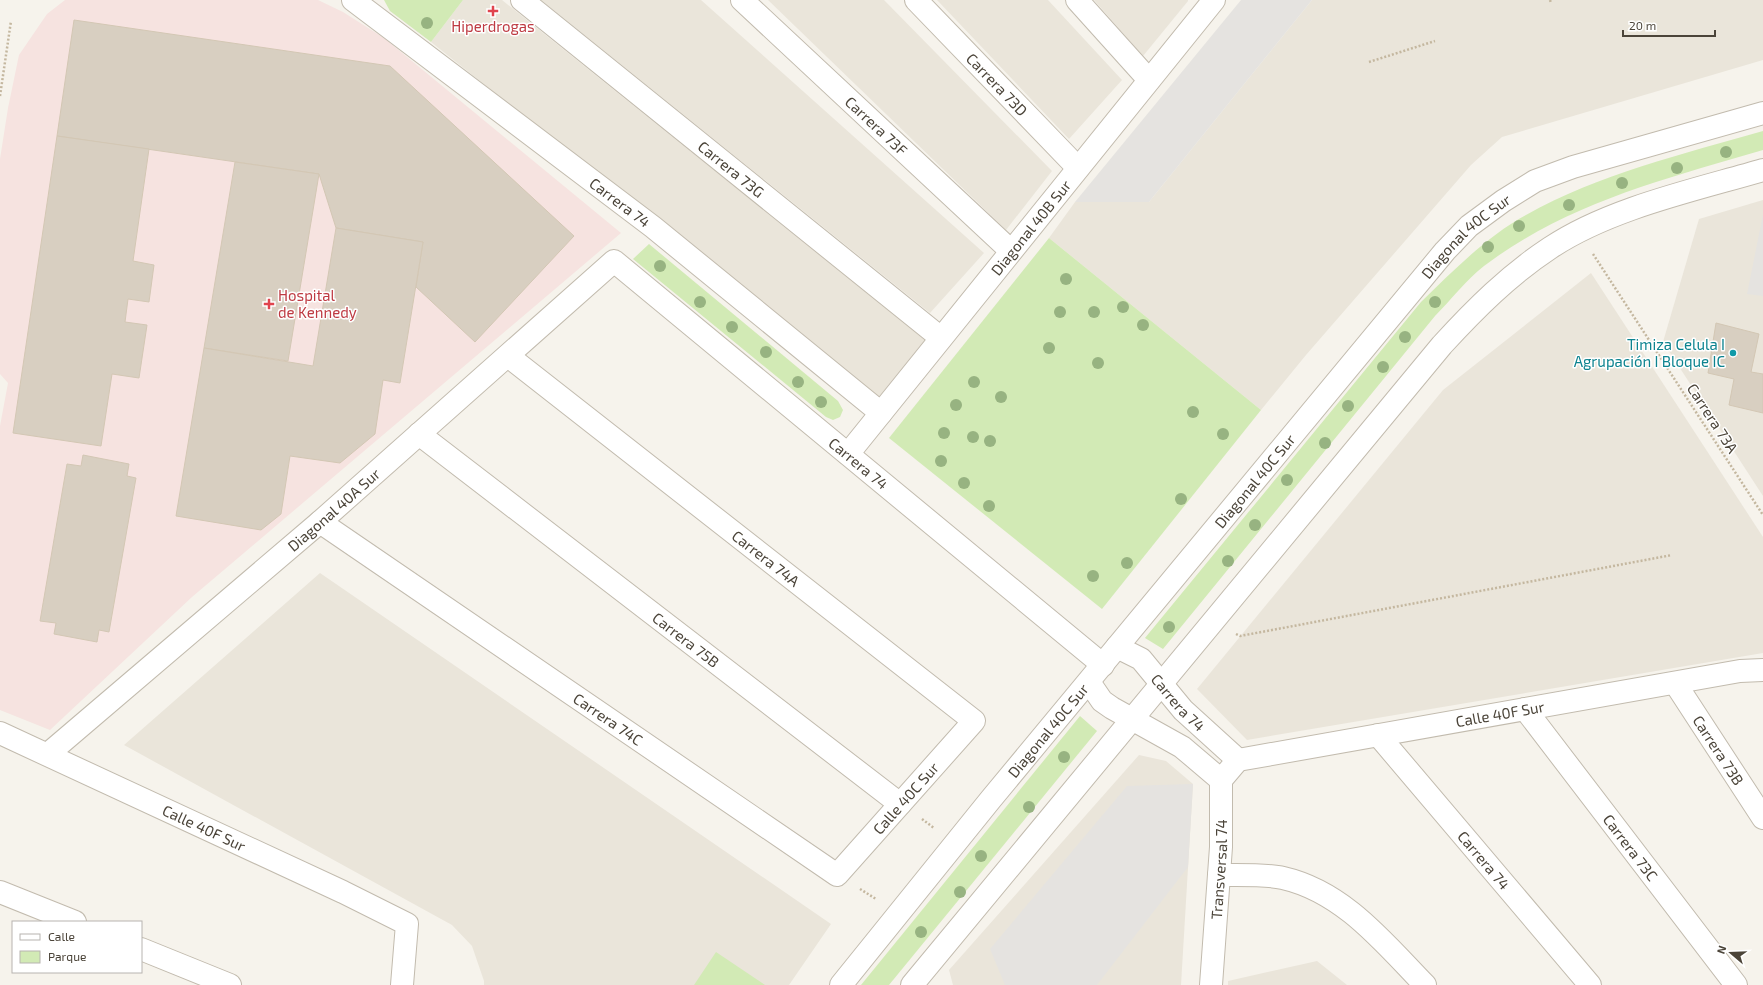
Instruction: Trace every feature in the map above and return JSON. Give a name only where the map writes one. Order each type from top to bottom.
[{"type":"street","name":"Carrera 74","points":[[353,0],[653,228],[881,413]]},
{"type":"street","name":"Carrera 73G","points":[[522,0],[941,338]]},
{"type":"street","name":"Carrera 73F","points":[[742,0],[1011,251]]},
{"type":"street","name":"Carrera 73D","points":[[916,0],[1078,168]]},
{"type":"street","points":[[1077,0],[1149,80]]},
{"type":"street","name":"Diagonal 40B Sur","points":[[848,454],[1214,0]]},
{"type":"street","name":"Diagonal 40C Sur","points":[[841,985],[1117,647],[1445,251],[1469,226],[1503,201],[1535,181],[1573,167],[1763,113]]},
{"type":"street","points":[[912,985],[1442,345],[1480,305],[1550,248],[1578,232],[1630,210],[1763,170]]},
{"type":"street","name":"Carrera 74","points":[[614,261],[1103,665]]},
{"type":"street","name":"Diagonal 40A Sur","points":[[48,754],[320,522],[614,261]]},
{"type":"street","name":"Carrera 74A","points":[[508,356],[974,721]]},
{"type":"street","name":"Carrera 75B","points":[[418,434],[900,804]]},
{"type":"street","name":"Carrera 74C","points":[[320,522],[837,875]]},
{"type":"street","name":"Carrera 74","points":[[1117,647],[1141,659],[1195,722],[1238,760]]},
{"type":"street","name":"Calle 40F Sur","points":[[1238,760],[1740,671],[1763,670]]},
{"type":"street","name":"Carrera 74","points":[[1089,682],[1102,701],[1132,720],[1182,747],[1221,780]]},
{"type":"street","name":"Carrera 73B","points":[[1675,683],[1763,818]]},
{"type":"street","name":"Carrera 73C","points":[[1524,709],[1736,985]]},
{"type":"street","name":"Calle 40C Sur","points":[[837,875],[974,721]]},
{"type":"street","name":"Calle 40F Sur","points":[[0,733],[343,892],[407,924],[402,985]]},
{"type":"street","name":"Carrera 74","points":[[1378,735],[1590,985]]},
{"type":"street","points":[[1221,780],[1238,760]]},
{"type":"street","name":"Transversal 74","points":[[1211,985],[1221,847],[1221,780]]},
{"type":"street","points":[[1219,874],[1283,878],[1320,892],[1356,915],[1425,985]]},
{"type":"street","points":[[0,892],[72,921]]},
{"type":"street","points":[[142,949],[230,985]]},
{"type":"path","points":[[0,96],[11,21]]},
{"type":"path","points":[[1369,62],[1435,41]]},
{"type":"path","name":"Carrera 73A","points":[[1578,232],[1763,516]]},
{"type":"path","points":[[1213,621],[1240,636],[1672,555]]},
{"type":"path","points":[[900,804],[955,844]]},
{"type":"path","points":[[837,875],[898,914]]},
{"type":"shaded area","name":"Hospital de Kennedy","points":[[65,0],[318,0],[343,12],[384,38],[621,233],[192,597],[50,730],[0,710],[0,426],[8,383],[0,374],[0,159],[8,108],[19,55],[47,14]]},
{"type":"shaded area","points":[[463,0],[502,0],[925,340],[878,398],[431,42]]},
{"type":"shaded area","points":[[541,0],[701,0],[984,253],[930,313]]},
{"type":"shaded area","points":[[768,0],[884,0],[1052,171],[1006,230]]},
{"type":"shaded area","points":[[937,0],[1048,0],[1122,80],[1069,139]]},
{"type":"shaded area","points":[[1094,0],[1188,0],[1188,1],[1143,56]]},
{"type":"shaded area","points":[[1241,0],[1312,0],[1149,202],[1075,202]]},
{"type":"shaded area","points":[[1312,0],[1763,0],[1763,60],[1502,137],[1471,165],[1306,355],[1261,410],[1049,238],[1075,202],[1149,202]]},
{"type":"shaded area","points":[[1763,200],[1763,496],[1663,342],[1699,219]]},
{"type":"shaded area","points":[[1763,214],[1763,296],[1747,294]]},
{"type":"shaded area","points":[[1591,273],[1763,537],[1763,653],[1247,740],[1197,689],[1443,390]]},
{"type":"shaded area","points":[[320,573],[831,924],[789,985],[484,985],[472,946],[452,925],[124,745]]},
{"type":"shaded area","points":[[1139,755],[1166,761],[1193,784],[1181,985],[953,985],[949,970]]},
{"type":"shaded area","points":[[1193,784],[1188,867],[1097,985],[1005,985],[990,949],[1127,786]]},
{"type":"shaded area","points":[[1317,961],[1347,985],[1228,985],[1228,981]]},
{"type":"green space","points":[[384,0],[463,0],[431,42],[390,11]]},
{"type":"green space","points":[[1763,131],[1763,150],[1654,183],[1583,209],[1549,225],[1516,244],[1484,266],[1435,316],[1163,649],[1145,638],[1421,302],[1458,266],[1497,233],[1526,215],[1554,201],[1612,176]]},
{"type":"green space","points":[[1049,238],[1261,410],[1102,609],[889,438]]},
{"type":"green space","points":[[649,244],[838,401],[843,410],[840,417],[833,420],[826,417],[633,259]]},
{"type":"green space","points":[[1080,716],[1097,731],[889,985],[861,985]]},
{"type":"green space","points":[[716,952],[765,985],[694,985]]},
{"type":"building","points":[[74,20],[390,66],[574,236],[475,342],[416,287],[423,242],[336,228],[319,174],[57,136]]},
{"type":"building","points":[[57,136],[149,149],[133,261],[154,265],[149,302],[128,299],[125,322],[147,325],[139,378],[112,374],[101,446],[13,433]]},
{"type":"building","points":[[235,162],[319,174],[288,361],[204,348]]},
{"type":"building","points":[[336,228],[423,242],[400,383],[383,380],[375,434],[340,463],[290,456],[281,514],[261,530],[176,516],[204,348],[313,366]]},
{"type":"building","name":"Timiza Celula I Agrupación I Bloque IC","points":[[1716,323],[1759,334],[1751,372],[1763,374],[1763,413],[1729,405],[1734,379],[1708,373]]},
{"type":"building","points":[[83,455],[129,464],[127,476],[136,478],[109,632],[99,630],[97,642],[54,634],[56,623],[40,621],[67,464],[81,466]]},
{"type":"place","name":"Hiperdrogas","points":[[493,11]]},
{"type":"place","name":"Hospital de Kennedy","points":[[269,304]]},
{"type":"place","name":"Timiza Celula I Agrupación I Bloque IC","points":[[1733,353]]}]
